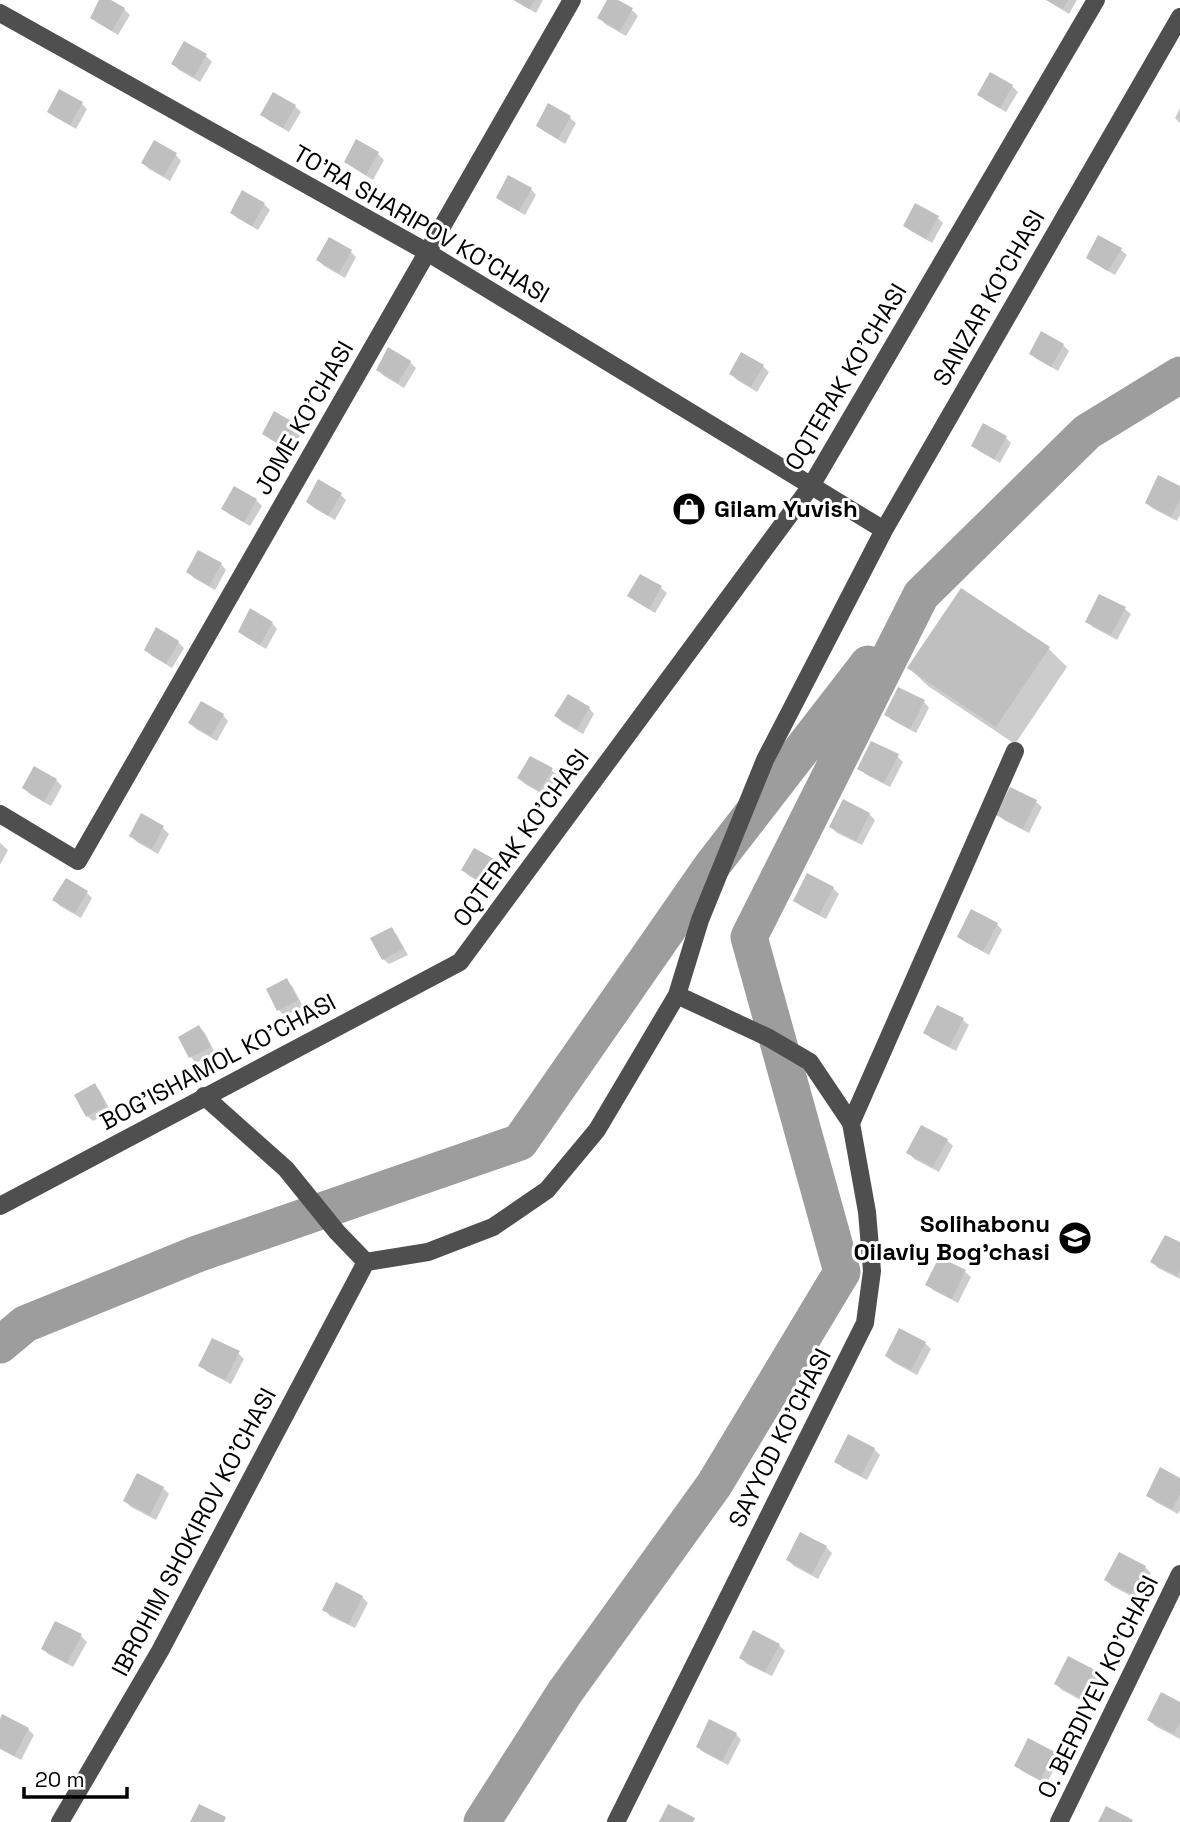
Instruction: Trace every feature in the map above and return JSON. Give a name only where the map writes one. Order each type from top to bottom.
[{"type":"street","name":"JOME KO'CHASI","points":[[0,814],[78,861],[572,0]]},
{"type":"street","name":"OQTERAK KO'CHASI","points":[[460,962],[811,486],[1096,0]]},
{"type":"street","name":"TO'RA SHARIPOV KO'CHASI","points":[[0,13],[427,253],[811,486]]},
{"type":"street","name":"SANZAR KO'CHASI","points":[[366,1262],[428,1252],[493,1227],[547,1190],[597,1130],[677,995],[700,920],[765,760],[884,530],[1180,17]]},
{"type":"street","points":[[811,486],[884,530]]},
{"type":"street","points":[[851,1123],[1016,751]]},
{"type":"street","name":"BOG'ISHAMOL KO'CHASI","points":[[0,1206],[460,962]]},
{"type":"street","name":"SAYYOD KO'CHASI","points":[[616,1822],[865,1323],[872,1271],[867,1212],[851,1123],[810,1062],[769,1038],[677,995]]},
{"type":"street","points":[[204,1096],[286,1169],[337,1232],[366,1262]]},
{"type":"street","name":"IBROHIM SHOKIROV KO'CHASI","points":[[61,1822],[160,1651],[366,1262]]},
{"type":"street","name":"O. BERDIYEV KO'CHASI","points":[[1059,1822],[1180,1574]]},
{"type":"building","points":[[99,0],[111,0],[125,8],[112,31],[90,18]]},
{"type":"building","points":[[514,0],[535,0],[529,9]]},
{"type":"building","points":[[607,0],[618,0],[633,8],[620,31],[597,18]]},
{"type":"building","points":[[1046,0],[1068,0],[1063,9]]},
{"type":"building","points":[[184,41],[207,54],[194,77],[171,64]]},
{"type":"building","points":[[990,72],[1013,85],[1000,108],[977,95]]},
{"type":"building","points":[[59,89],[83,102],[70,125],[47,112]]},
{"type":"building","points":[[273,92],[296,105],[283,128],[260,115]]},
{"type":"building","points":[[548,103],[571,116],[558,139],[536,126]]},
{"type":"building","points":[[356,139],[379,152],[366,175],[344,162]]},
{"type":"building","points":[[154,140],[177,153],[164,176],[141,163]]},
{"type":"building","points":[[508,175],[532,188],[519,211],[496,198]]},
{"type":"building","points":[[242,190],[265,203],[252,226],[230,213]]},
{"type":"building","points":[[915,203],[939,216],[926,239],[903,226]]},
{"type":"building","points":[[1098,235],[1122,248],[1108,271],[1086,258]]},
{"type":"building","points":[[329,237],[352,250],[339,273],[316,260]]},
{"type":"building","points":[[1041,331],[1064,344],[1051,367],[1029,354]]},
{"type":"building","points":[[388,347],[411,361],[398,383],[376,370]]},
{"type":"building","points":[[741,352],[764,365],[751,387],[729,374]]},
{"type":"building","points":[[274,411],[298,425],[284,447],[262,434]]},
{"type":"building","points":[[983,423],[1007,436],[994,459],[971,446]]},
{"type":"building","points":[[1158,475],[1180,486],[1180,499],[1171,517],[1145,503]]},
{"type":"building","points":[[318,479],[342,493],[328,516],[306,502]]},
{"type":"building","points":[[234,486],[257,499],[244,522],[221,509]]},
{"type":"building","points":[[198,550],[222,563],[209,586],[186,572]]},
{"type":"building","points":[[640,574],[662,586],[649,609],[627,596]]},
{"type":"building","points":[[961,588],[1050,647],[996,727],[907,668]]},
{"type":"building","points":[[1099,594],[1126,607],[1111,635],[1085,622]]},
{"type":"building","points":[[250,608],[273,622],[260,645],[238,632]]},
{"type":"building","points":[[156,627],[179,641],[166,664],[144,650]]},
{"type":"building","points":[[898,687],[925,700],[910,729],[884,715]]},
{"type":"building","points":[[568,694],[590,707],[577,729],[554,716]]},
{"type":"building","points":[[201,701],[224,714],[211,736],[188,723]]},
{"type":"building","points":[[871,741],[899,754],[884,783],[857,769]]},
{"type":"building","points":[[530,756],[553,768],[539,791],[517,778]]},
{"type":"building","points":[[34,766],[57,779],[44,802],[22,788]]},
{"type":"building","points":[[1010,787],[1037,800],[1023,829],[996,815]]},
{"type":"building","points":[[843,799],[870,813],[856,841],[829,827]]},
{"type":"building","points":[[141,813],[164,826],[152,849],[129,836]]},
{"type":"building","points":[[474,848],[496,860],[483,883],[461,870]]},
{"type":"building","points":[[807,873],[834,887],[819,915],[793,901]]},
{"type":"building","points":[[66,878],[88,891],[75,913],[52,900]]},
{"type":"building","points":[[971,909],[998,923],[983,951],[957,937]]},
{"type":"building","points":[[392,927],[403,949],[382,960],[370,938]]},
{"type":"building","points":[[287,978],[298,1000],[277,1011],[266,989]]},
{"type":"building","points":[[937,1005],[964,1018],[949,1047],[923,1033]]},
{"type":"building","points":[[199,1025],[211,1047],[189,1058],[178,1037]]},
{"type":"building","points":[[95,1083],[106,1106],[86,1117],[74,1095]]},
{"type":"building","points":[[921,1125],[948,1139],[933,1167],[906,1153]]},
{"type":"building","points":[[1165,1235],[1180,1242],[1180,1270],[1177,1276],[1150,1262]]},
{"type":"building","points":[[939,1257],[966,1270],[952,1299],[925,1285]]},
{"type":"building","points":[[899,1328],[926,1342],[911,1370],[885,1356]]},
{"type":"building","points":[[212,1338],[240,1351],[225,1380],[198,1366]]},
{"type":"building","points":[[848,1434],[875,1448],[861,1476],[834,1462]]},
{"type":"building","points":[[1160,1467],[1180,1478],[1180,1494],[1172,1509],[1146,1496]]},
{"type":"building","points":[[137,1473],[164,1487],[150,1515],[123,1501]]},
{"type":"building","points":[[800,1532],[827,1546],[812,1574],[786,1560]]},
{"type":"building","points":[[1119,1552],[1146,1566],[1131,1594],[1104,1580]]},
{"type":"building","points":[[336,1582],[363,1596],[349,1624],[322,1610]]},
{"type":"building","points":[[55,1621],[82,1634],[67,1663],[41,1649]]},
{"type":"building","points":[[753,1630],[780,1644],[765,1672],[739,1658]]},
{"type":"building","points":[[1068,1656],[1095,1670],[1080,1698],[1054,1684]]},
{"type":"building","points":[[1161,1692],[1180,1702],[1180,1722],[1174,1734],[1147,1720]]},
{"type":"building","points":[[2,1714],[29,1728],[14,1756],[0,1748]]},
{"type":"building","points":[[709,1719],[737,1733],[722,1761],[696,1747]]},
{"type":"building","points":[[1028,1738],[1055,1752],[1040,1780],[1014,1766]]},
{"type":"building","points":[[199,1804],[226,1817],[224,1822],[190,1822]]},
{"type":"building","points":[[668,1804],[695,1818],[693,1822],[659,1822]]},
{"type":"building","points":[[1106,1806],[1133,1820],[1132,1822],[1098,1822]]},
{"type":"waterway","points":[[482,1822],[565,1692],[714,1485],[842,1272],[749,937],[921,595],[1087,432],[1180,375]]},
{"type":"waterway","points":[[0,1345],[25,1324],[197,1254],[520,1142],[711,867],[868,664]]},
{"type":"place","name":"Gilam Yuvish","points":[[689,509]]},
{"type":"place","name":"Solihabonu Oilaviy Bog’chasi","points":[[1075,1238]]}]
